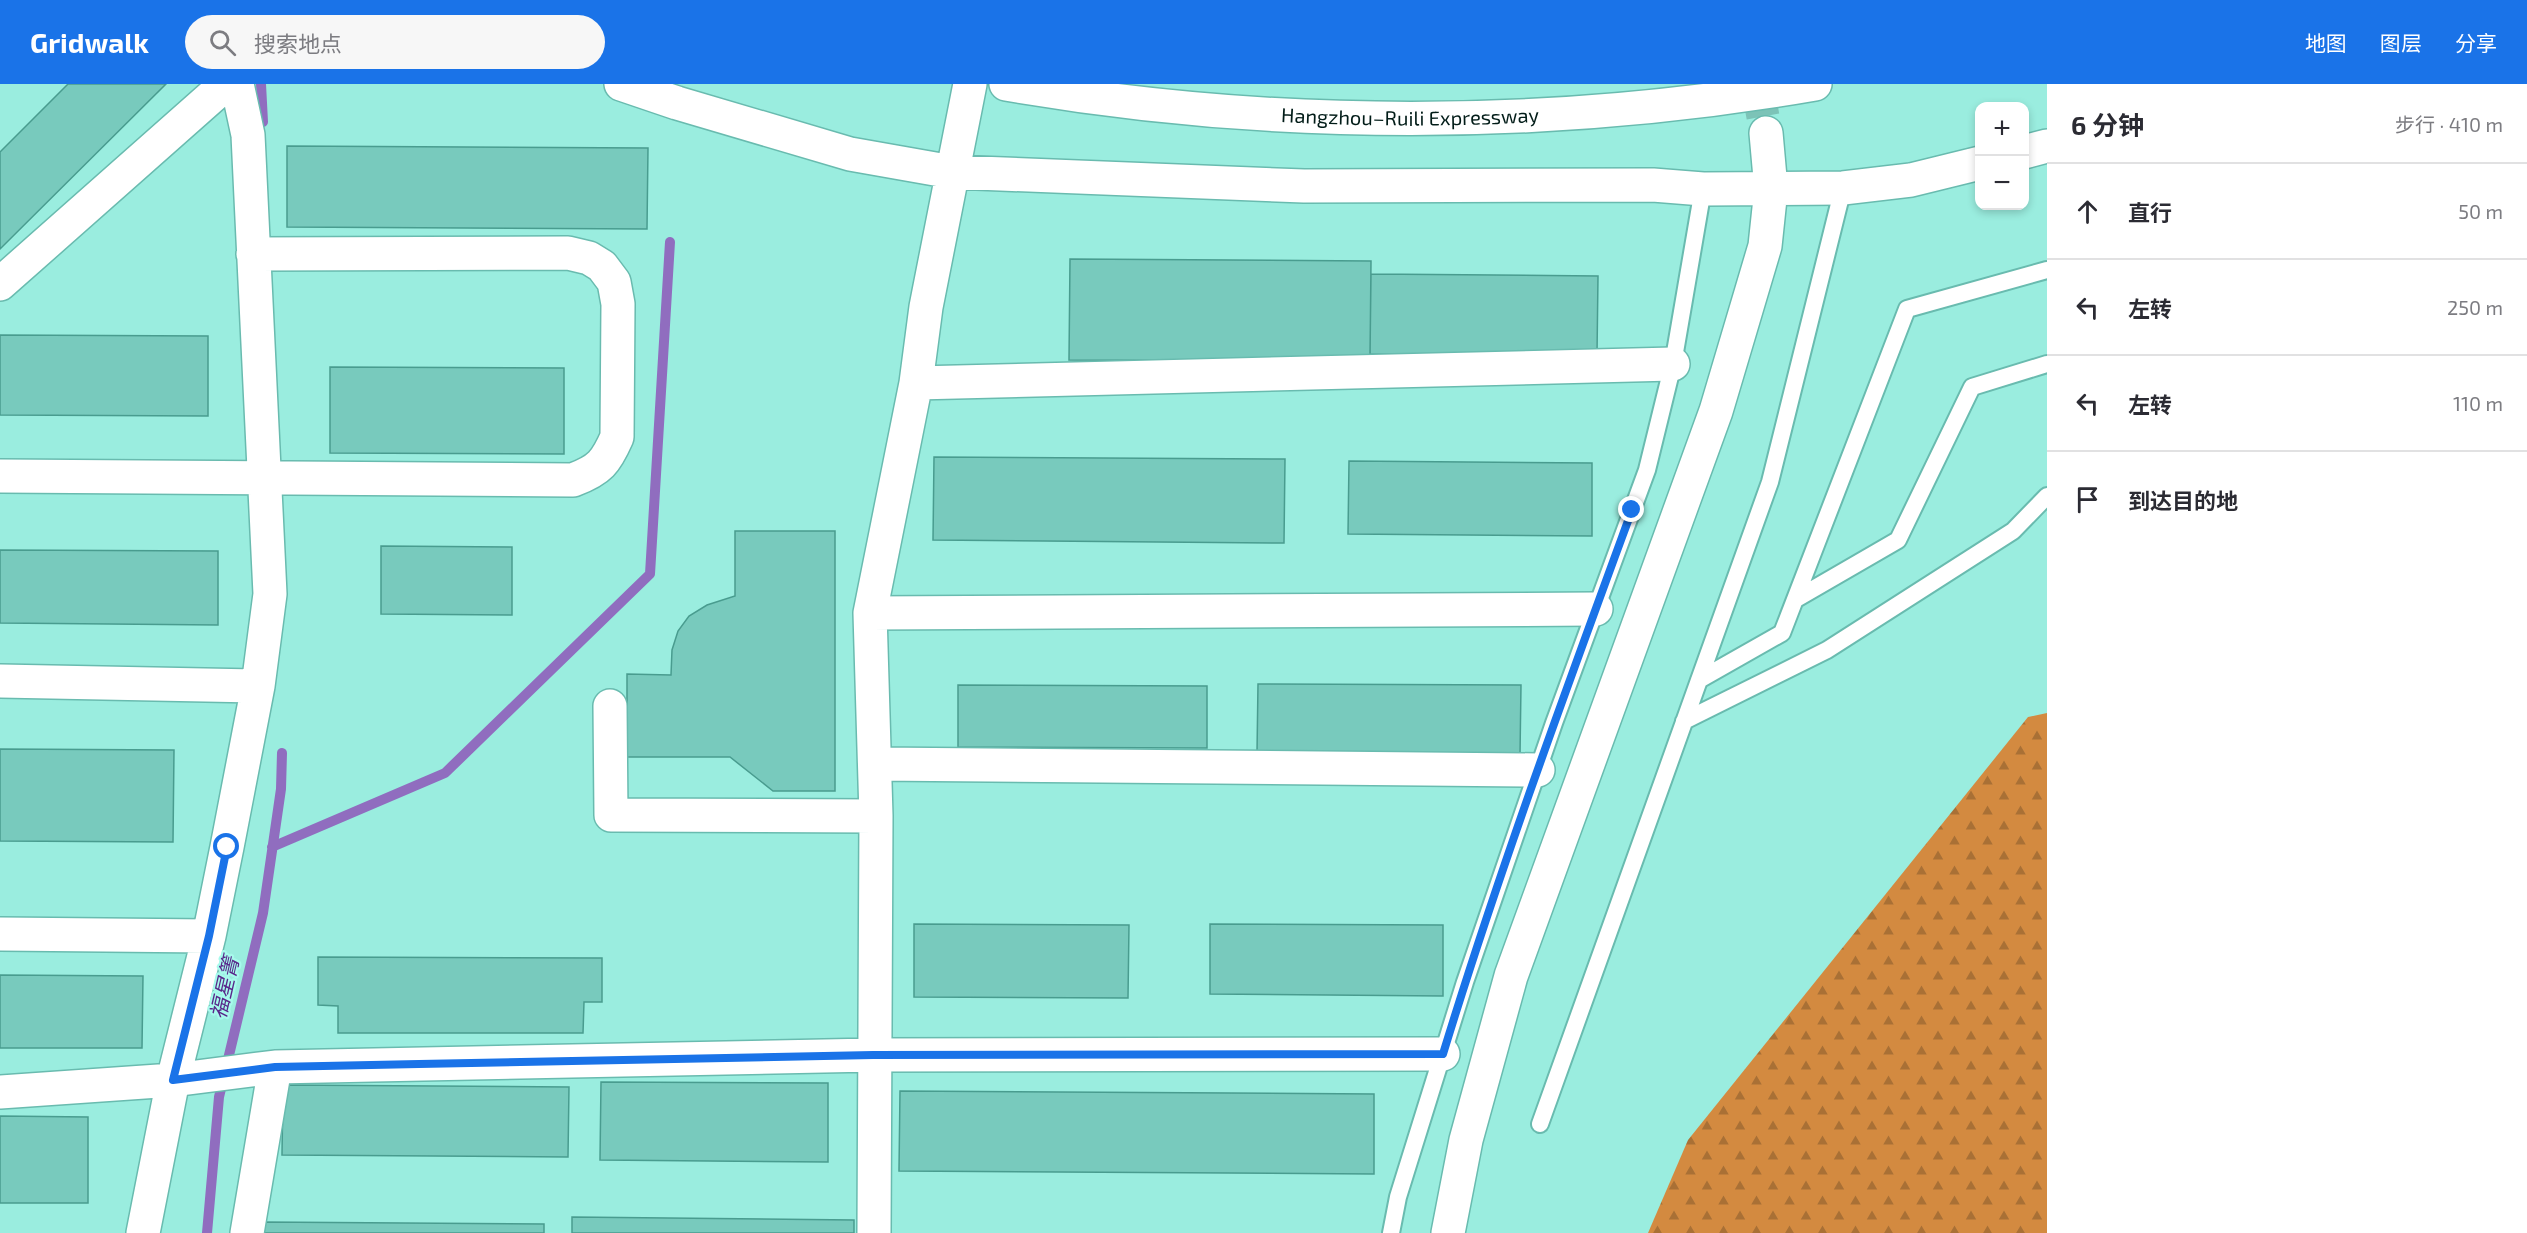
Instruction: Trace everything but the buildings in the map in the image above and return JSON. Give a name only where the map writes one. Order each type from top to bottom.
[{"type":"main road","points":[[0,284],[226,84]]},
{"type":"main road","points":[[143,1233],[188,1079],[209,936],[258,686],[270,594],[248,135],[237,84]]},
{"type":"main road","points":[[621,84],[850,154],[952,172],[1304,186],[1653,185],[1703,189],[1770,189],[1844,188],[1911,180],[1975,164]]},
{"type":"main road","points":[[874,1233],[876,764],[870,613],[916,383],[926,307],[970,84]]},
{"type":"main road","name":"Hangzhou–Ruili Expressway","points":[[1008,84],[1084,96],[1214,110],[1370,118],[1483,117],[1623,109],[1764,93],[1815,84]]},
{"type":"main road","points":[[1448,1233],[1466,1140],[1511,976],[1716,411],[1765,246],[1770,189],[1766,133]]},
{"type":"main road","points":[[2029,151],[2047,146]]},
{"type":"main road","points":[[0,476],[573,480],[600,468],[609,455],[617,436],[618,304],[614,282],[602,266],[589,258],[568,253],[252,254]]},
{"type":"main road","points":[[916,383],[1673,364]]},
{"type":"main road","points":[[870,613],[1596,609]]},
{"type":"main road","points":[[0,681],[258,686]]},
{"type":"main road","points":[[610,706],[610,815],[876,816]]},
{"type":"main road","points":[[876,764],[1538,770]]},
{"type":"main road","points":[[0,934],[209,936]]},
{"type":"main road","points":[[0,1092],[188,1079],[264,1069],[873,1055],[1443,1054]]},
{"type":"main road","points":[[247,1233],[264,1069]]},
{"type":"lane","points":[[1540,1124],[1770,482],[1844,188]]},
{"type":"lane","points":[[1391,1233],[1398,1197],[1465,982],[1538,770],[1647,470],[1673,364],[1703,189]]},
{"type":"lane","points":[[1699,680],[1782,633],[1907,309],[2047,270]]},
{"type":"lane","points":[[1796,598],[1898,540],[1972,387],[2047,364]]},
{"type":"lane","points":[[1684,721],[1827,650],[2013,531],[2047,496]]},
{"type":"green space","points":[[2047,713],[2047,1233],[1648,1233],[1688,1140],[2028,717]]},
{"type":"waterway","name":"福星箐","points":[[261,84],[263,122]]},
{"type":"waterway","points":[[272,847],[445,773],[650,574],[670,242]]},
{"type":"waterway","name":"福星箐","points":[[207,1233],[219,1097],[263,913],[281,789],[282,753]]},
{"type":"tunnel","points":[[1757,84],[1766,133]]},
{"type":"route","points":[[227,847],[209,936],[173,1080],[275,1067],[419,1064],[873,1055],[1443,1054],[1465,982],[1554,723],[1632,510]]}]
